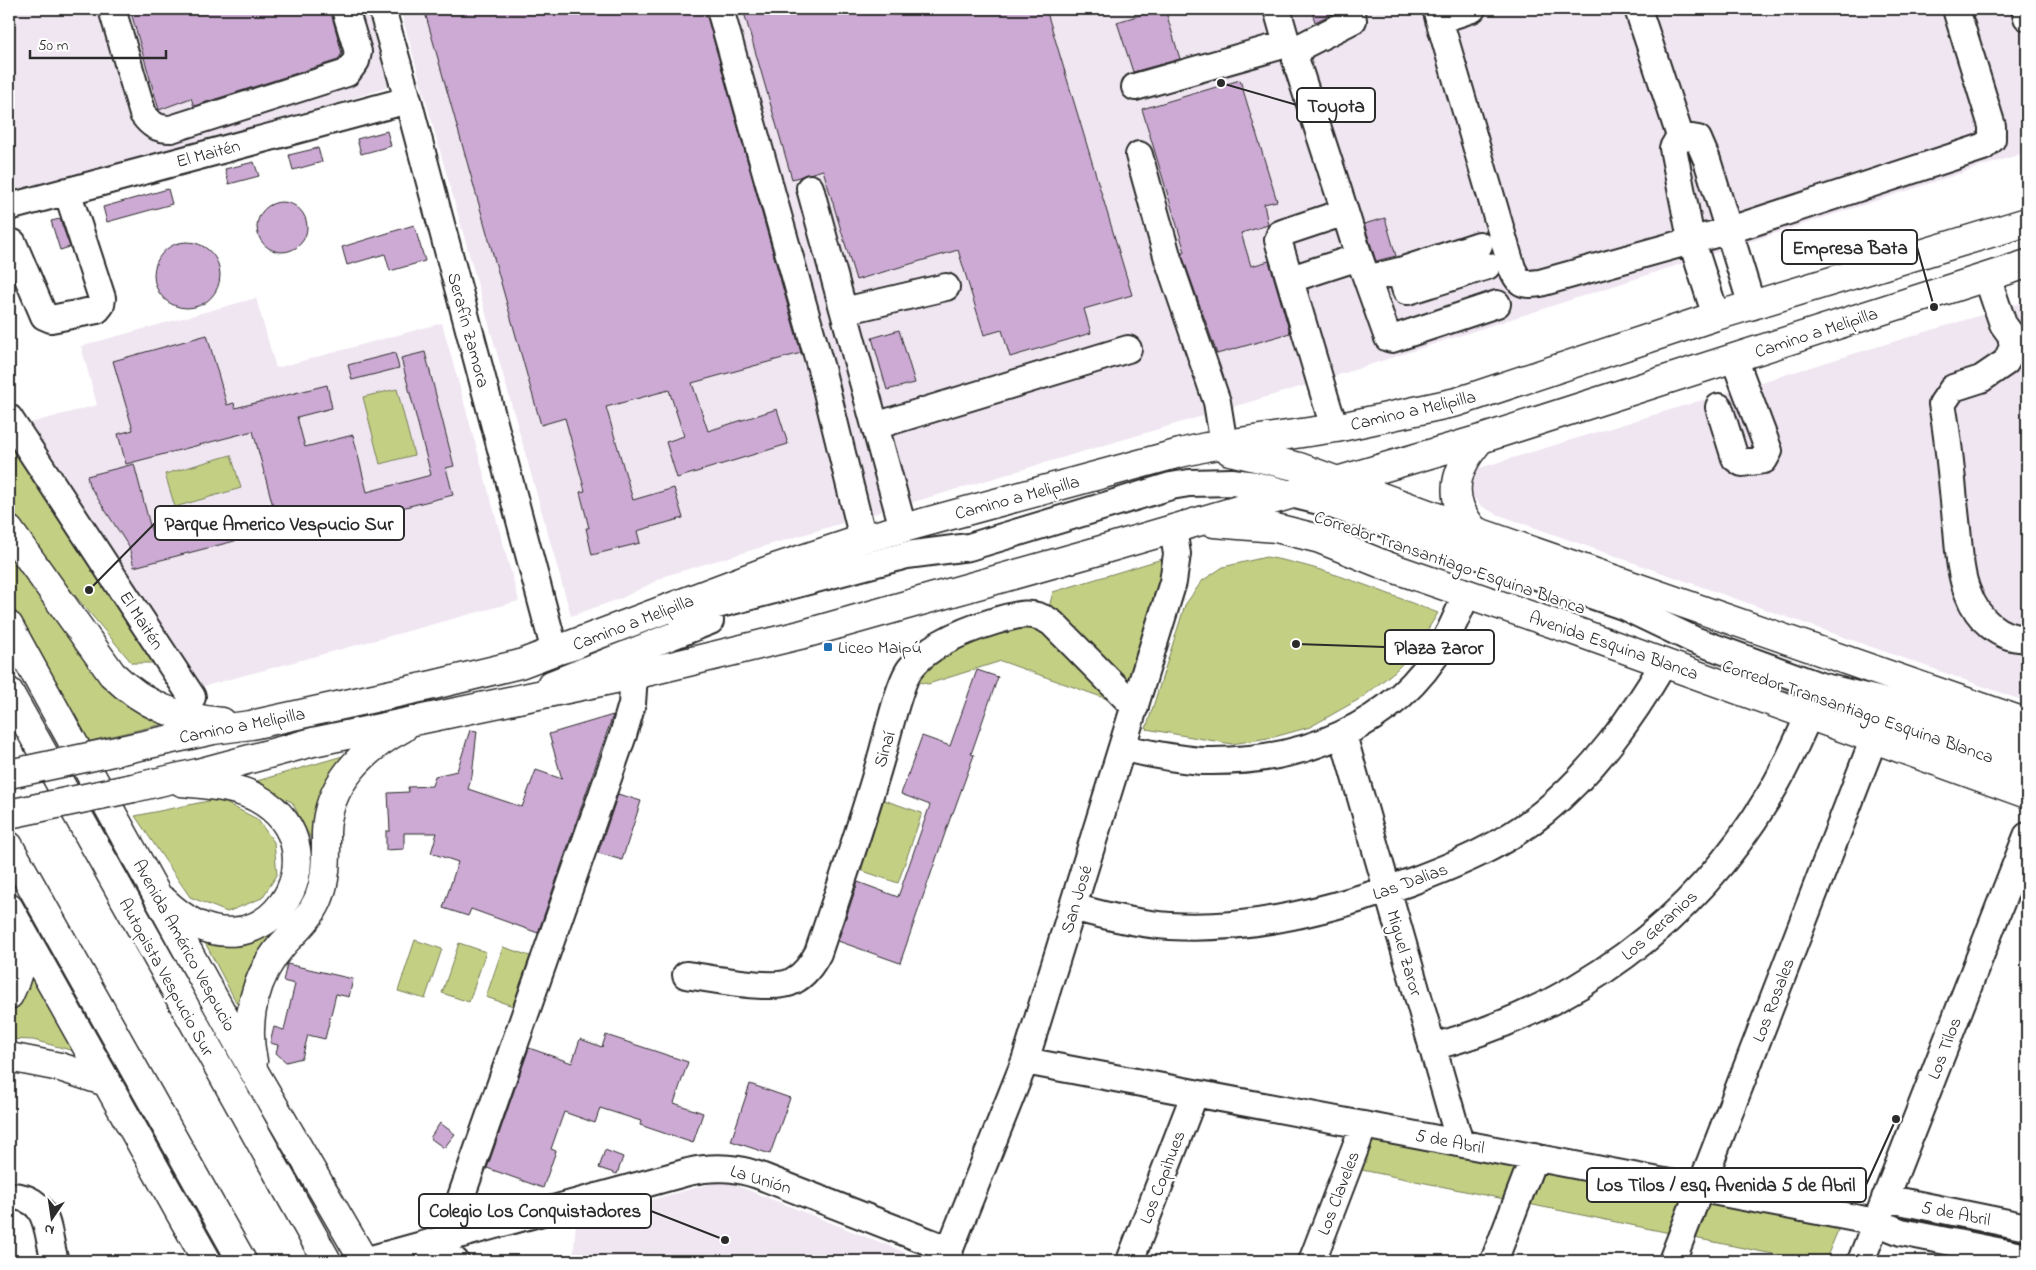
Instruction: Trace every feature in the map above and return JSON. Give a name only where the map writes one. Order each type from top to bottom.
[{"type":"main road","name":"Camino a Melipilla","points":[[9,774],[213,730],[251,725],[478,675],[555,652],[772,569],[863,539],[1125,467],[1215,446],[1336,428],[1457,402],[1716,316],[2027,222]]},
{"type":"main road","name":"Camino a Melipilla","points":[[9,814],[168,780],[313,742],[634,675],[800,636],[1481,439],[2027,264]]},
{"type":"main road","points":[[1475,531],[1461,512],[1456,498],[1456,488],[1463,462],[1481,439]]},
{"type":"main road","points":[[1215,446],[1298,466],[1475,531],[2027,723]]},
{"type":"main road","name":"Avenida Esquina Blanca","points":[[1184,526],[1252,525],[1297,532],[2027,794]]},
{"type":"main road","points":[[9,530],[112,674],[134,694],[154,706],[181,715],[215,722],[251,725]]},
{"type":"main road","name":"Avenida Américo Vespucio","points":[[9,626],[256,1075],[364,1261]]},
{"type":"main road","name":"Autopista Vespucio Sur","points":[[9,692],[327,1261]]},
{"type":"main road","points":[[256,1075],[250,1038],[254,1000],[265,970],[274,956],[305,922],[319,898],[325,875],[328,816],[338,788],[361,757],[399,730],[420,719]]},
{"type":"main road","points":[[159,896],[177,912],[197,924],[219,931],[240,930],[258,926],[276,914],[290,894],[296,872],[296,859],[291,835],[276,813],[267,804],[249,794],[230,789],[168,780]]},
{"type":"main road","points":[[9,846],[242,1261]]},
{"type":"main road","points":[[9,994],[19,971],[22,956],[22,942],[14,918]]},
{"type":"main road","points":[[14,918],[206,1261]]},
{"type":"main road","points":[[9,1057],[60,1067],[106,1082]]},
{"type":"street","points":[[112,9],[143,114],[149,123],[171,129],[347,73],[356,61],[358,52],[345,9]]},
{"type":"street","name":"Serafín Zamora","points":[[382,9],[555,652]]},
{"type":"street","points":[[720,9],[822,372],[863,539]]},
{"type":"street","points":[[1277,9],[1388,338],[1392,339],[1497,304]]},
{"type":"street","points":[[1472,9],[1438,15],[1512,268],[1518,280],[1526,284],[1540,282],[1691,239],[1730,230],[1983,148],[1992,139],[1992,126],[1956,9]]},
{"type":"street","points":[[1638,9],[1680,136],[1673,148],[1691,239],[1716,316]]},
{"type":"street","points":[[2025,9],[2027,17]]},
{"type":"street","points":[[1135,87],[1302,46],[1354,20]]},
{"type":"street","name":"El Maitén","points":[[9,207],[408,100]]},
{"type":"street","points":[[1680,136],[1698,139],[1711,170],[1752,306]]},
{"type":"street","points":[[1139,155],[1168,259],[1217,402],[1215,446]]},
{"type":"street","points":[[810,188],[903,528]]},
{"type":"street","points":[[14,243],[44,316],[51,319],[97,310],[101,305],[102,298],[68,191]]},
{"type":"street","points":[[1336,428],[1329,411],[1278,240],[1280,234],[1345,212]]},
{"type":"street","points":[[1291,279],[1363,268],[1400,270],[1483,255]]},
{"type":"street","points":[[1987,277],[2004,324],[2011,335],[2013,347],[2006,362],[1981,379],[1953,388],[1942,404],[1949,439],[1959,550],[1967,593],[1981,618],[1999,632],[2025,639]]},
{"type":"street","points":[[844,311],[946,286]]},
{"type":"street","points":[[875,426],[1128,349]]},
{"type":"street","points":[[1719,407],[1735,458],[1742,463],[1764,460],[1769,451],[1734,358]]},
{"type":"street","name":"El Maitén","points":[[9,418],[192,697]]},
{"type":"street","points":[[555,652],[650,622],[907,555],[969,547],[1171,486],[1189,483],[1232,482],[1255,485],[1278,498]]},
{"type":"street","points":[[504,703],[678,632],[723,617],[886,575],[943,566],[1191,497],[1216,495],[1278,498]]},
{"type":"street","name":"Corredor Transantiago Esquina Blanca","points":[[1278,498],[1338,507],[1623,606],[1694,640],[1820,686],[1922,712],[2027,748]]},
{"type":"street","name":"Corredor Transantiago Esquina Blanca","points":[[1278,498],[1356,531],[1392,540],[1553,594],[1667,645],[2027,770]]},
{"type":"street","name":"San José","points":[[948,1255],[1025,1061],[1174,575],[1184,526]]},
{"type":"street","points":[[1122,748],[1177,758],[1228,761],[1286,753],[1320,744],[1343,735],[1380,712],[1414,682],[1444,642],[1467,594]]},
{"type":"street","name":"Sinaí","points":[[686,975],[777,986],[793,982],[808,970],[818,953],[872,788],[906,676],[918,659],[938,645],[972,629],[994,622],[1023,614],[1038,615],[1052,623],[1135,706]]},
{"type":"street","name":"Las Dalias","points":[[1073,907],[1122,920],[1146,924],[1197,926],[1265,920],[1307,913],[1388,890],[1467,860],[1502,841],[1542,814],[1579,781],[1614,740],[1648,691],[1664,663]]},
{"type":"street","points":[[445,1248],[623,735],[632,704],[634,675]]},
{"type":"street","name":"Los Geranios","points":[[1432,1047],[1499,1027],[1564,996],[1611,966],[1654,933],[1706,882],[1750,826],[1783,770],[1809,715]]},
{"type":"street","name":"Miguel Zaror","points":[[1343,735],[1460,1143]]},
{"type":"street","name":"Los Rosales","points":[[1672,1261],[1874,738]]},
{"type":"street","name":"Los Tilos","points":[[1861,1261],[2027,836]]},
{"type":"street","name":"5 de Abril","points":[[1025,1061],[1876,1222],[1901,1232],[2027,1257]]},
{"type":"street","name":"Los Copihues","points":[[1130,1261],[1195,1093]]},
{"type":"street","name":"Los Claveles","points":[[1312,1261],[1364,1125]]},
{"type":"street","points":[[1494,1261],[1534,1157]]},
{"type":"street","name":"La Unión","points":[[364,1261],[445,1248],[688,1172],[714,1167],[742,1170],[758,1175],[948,1255]]},
{"type":"street","points":[[9,1196],[26,1198],[40,1208],[47,1225],[54,1261]]},
{"type":"street","name":"5 de Abril","points":[[1885,1198],[2027,1227]]},
{"type":"shaded area","points":[[9,9],[370,9],[392,86],[9,207]]},
{"type":"shaded area","points":[[400,9],[2027,9],[2027,152],[1317,382],[668,575],[622,598],[571,616]]},
{"type":"shaded area","points":[[256,298],[276,368],[442,323],[519,601],[194,689],[30,423],[97,405],[81,346]]},
{"type":"shaded area","points":[[2027,301],[2027,702],[1496,514],[1481,506],[1472,495],[1470,479],[1473,470]]},
{"type":"shaded area","points":[[717,1182],[728,1182],[927,1261],[573,1261],[576,1220]]},
{"type":"green space","points":[[397,389],[414,455],[380,464],[363,397]]},
{"type":"green space","points":[[9,434],[153,663],[132,663],[9,517]]},
{"type":"green space","points":[[231,455],[241,488],[175,507],[165,474]]},
{"type":"green space","points":[[9,551],[172,722],[86,742],[9,599]]},
{"type":"green space","points":[[1172,556],[1132,683],[1049,607],[1053,592]]},
{"type":"green space","points":[[1266,557],[1288,561],[1332,574],[1438,613],[1413,653],[1395,671],[1363,697],[1310,727],[1274,737],[1232,744],[1146,729],[1185,605],[1202,581],[1223,567]]},
{"type":"green space","points":[[1020,627],[1039,629],[1108,688],[1107,699],[1001,661],[928,684],[919,682],[928,661],[977,637]]},
{"type":"green space","points":[[353,753],[314,888],[244,1017],[201,935],[292,908],[309,866],[311,839],[292,802],[250,783]]},
{"type":"green space","points":[[218,799],[257,819],[274,842],[277,875],[262,898],[227,912],[190,897],[135,816]]},
{"type":"green space","points":[[881,799],[922,813],[898,883],[857,869]]},
{"type":"green space","points":[[415,940],[442,949],[425,999],[398,991]]},
{"type":"green space","points":[[459,943],[486,952],[469,1002],[442,993]]},
{"type":"green space","points":[[503,947],[530,956],[513,1006],[486,997]]},
{"type":"green space","points":[[28,967],[74,1051],[33,1040],[9,1039],[9,1009],[17,1002]]},
{"type":"green space","points":[[1368,1134],[1839,1228],[1825,1261],[1807,1261],[1357,1169]]},
{"type":"building","points":[[130,9],[330,9],[342,53],[338,60],[194,106],[191,98],[159,110]]},
{"type":"building","points":[[424,9],[705,9],[801,353],[692,383],[708,431],[777,409],[788,444],[677,478],[666,442],[684,436],[669,390],[606,407],[633,500],[674,488],[683,518],[637,531],[640,543],[592,555],[586,528],[589,528],[580,492],[585,491],[565,418],[541,425]]},
{"type":"building","points":[[743,9],[1046,9],[1132,295],[1084,309],[1091,333],[1010,357],[1002,330],[984,335],[958,250],[856,280],[823,170],[792,179]]},
{"type":"building","points":[[1165,9],[1180,59],[1133,72],[1117,22]]},
{"type":"building","points":[[1311,9],[1342,9],[1315,22]]},
{"type":"building","points":[[1240,80],[1277,201],[1264,204],[1268,225],[1241,233],[1251,266],[1269,261],[1290,333],[1217,354],[1182,255],[1182,252],[1185,252],[1142,109]]},
{"type":"building","points":[[387,131],[391,146],[361,154],[357,139]]},
{"type":"building","points":[[318,148],[322,162],[293,170],[289,155]]},
{"type":"building","points":[[254,162],[259,176],[229,184],[225,169]]},
{"type":"building","points":[[168,189],[172,204],[107,222],[103,207]]},
{"type":"building","points":[[282,202],[296,206],[303,213],[307,227],[303,241],[296,248],[282,252],[268,248],[261,241],[257,227],[261,213],[268,206]]},
{"type":"building","points":[[1385,218],[1396,256],[1376,261],[1364,224]]},
{"type":"building","points":[[60,219],[70,247],[60,250],[51,221]]},
{"type":"building","points":[[414,225],[425,261],[390,271],[385,254],[347,265],[342,247]]},
{"type":"building","points":[[193,242],[211,251],[218,262],[220,275],[218,288],[211,299],[200,306],[181,308],[163,299],[156,288],[154,269],[163,251],[174,244]]},
{"type":"building","points":[[899,330],[915,383],[887,390],[872,338]]},
{"type":"building","points":[[207,335],[227,405],[234,403],[235,408],[327,385],[332,408],[297,417],[305,447],[353,435],[367,492],[431,475],[401,358],[425,352],[454,466],[446,468],[453,495],[283,538],[281,529],[134,567],[129,547],[89,485],[87,476],[134,464],[153,537],[273,506],[253,431],[126,464],[118,434],[133,430],[113,361]]},
{"type":"building","points":[[395,353],[399,368],[352,380],[348,365]]},
{"type":"building","points":[[977,670],[998,677],[971,754],[974,755],[900,963],[838,941],[858,882],[898,897],[930,805],[901,794],[922,736],[950,746]]},
{"type":"building","points":[[613,715],[538,933],[471,909],[468,916],[443,908],[458,862],[431,853],[437,833],[404,833],[404,849],[386,850],[386,831],[390,831],[388,793],[409,792],[408,787],[432,786],[435,776],[457,771],[470,730],[477,731],[472,776],[468,789],[522,807],[536,770],[562,779],[549,734]]},
{"type":"building","points":[[618,794],[641,801],[622,860],[598,853]]},
{"type":"building","points":[[287,964],[353,979],[349,997],[336,994],[325,1039],[308,1035],[302,1058],[286,1062],[276,1053],[278,1045],[270,1043],[274,1027],[284,1030],[295,984],[283,981]]},
{"type":"building","points":[[606,1035],[688,1062],[674,1103],[703,1113],[693,1143],[640,1125],[641,1121],[600,1108],[595,1123],[564,1112],[551,1149],[556,1151],[543,1188],[487,1168],[529,1048],[572,1063],[580,1039],[602,1047]]},
{"type":"building","points":[[750,1084],[790,1098],[770,1154],[731,1141]]},
{"type":"building","points":[[440,1123],[455,1134],[444,1148],[430,1138]]},
{"type":"building","points":[[605,1150],[623,1157],[617,1174],[599,1168]]},
{"type":"place","name":"Toyota","points":[[1221,83]]},
{"type":"place","name":"Empresa Bata","points":[[1934,307]]},
{"type":"place","name":"Parque Americo Vespucio Sur","points":[[89,590]]},
{"type":"place","name":"Plaza Zaror","points":[[1296,644]]},
{"type":"place","name":"Liceo Maipú","points":[[828,647]]},
{"type":"place","name":"Los Tilos / esq. Avenida 5 de Abril","points":[[1896,1119]]},
{"type":"place","name":"Colegio Los Conquistadores","points":[[725,1240]]}]
